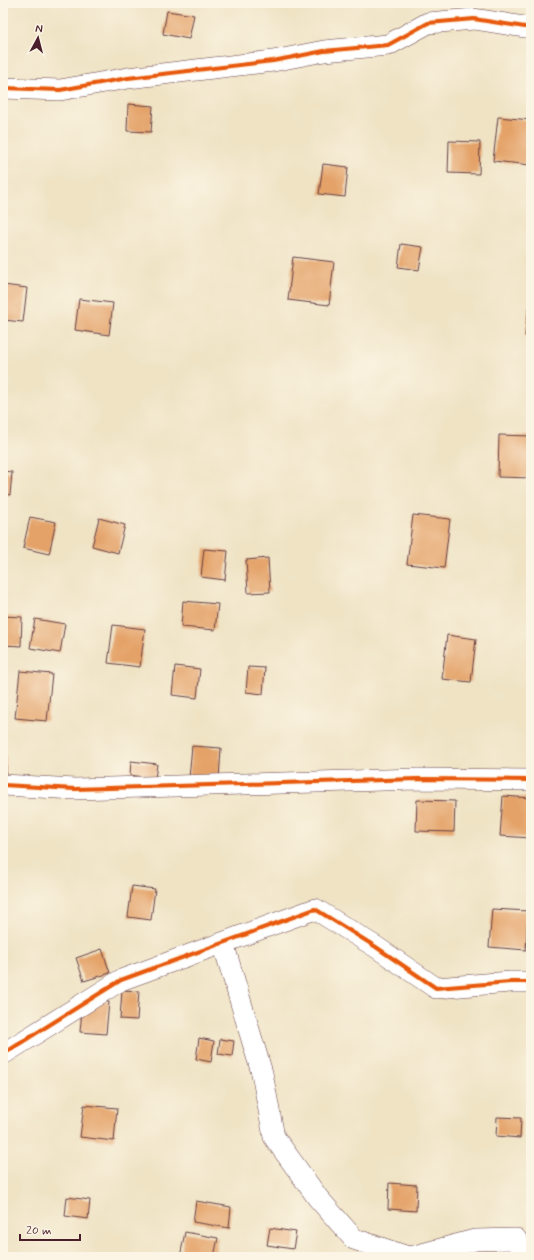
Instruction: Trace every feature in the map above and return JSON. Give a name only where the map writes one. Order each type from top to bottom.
[{"type":"street","points":[[3,88],[60,90],[128,78],[273,61],[324,51],[388,45],[428,23],[474,19],[531,28]]},
{"type":"street","points":[[3,785],[75,789],[417,779],[531,780]]},
{"type":"street","points":[[3,1054],[121,980],[315,909],[376,947],[436,988],[510,982],[531,982]]},
{"type":"street","points":[[223,943],[262,1073],[274,1137],[318,1198],[354,1239],[408,1257]]},
{"type":"street","points":[[411,1257],[475,1240],[516,1239],[527,1257]]},
{"type":"building","points":[[167,11],[194,15],[189,39],[163,34]]},
{"type":"building","points":[[128,104],[153,106],[151,132],[127,131]]},
{"type":"building","points":[[498,117],[531,120],[531,165],[493,161]]},
{"type":"building","points":[[449,141],[480,142],[479,174],[448,173]]},
{"type":"building","points":[[323,164],[348,167],[345,197],[319,194]]},
{"type":"building","points":[[401,244],[423,247],[419,270],[398,267]]},
{"type":"building","points":[[293,257],[334,262],[329,305],[288,300]]},
{"type":"building","points":[[3,285],[27,288],[23,322],[3,320]]},
{"type":"building","points":[[79,299],[113,303],[109,335],[75,330]]},
{"type":"building","points":[[529,307],[531,308],[531,337],[525,336]]},
{"type":"building","points":[[499,435],[531,436],[531,478],[498,477]]},
{"type":"building","points":[[3,471],[12,472],[10,495],[3,494]]},
{"type":"building","points":[[413,515],[450,519],[444,568],[407,564]]},
{"type":"building","points":[[30,517],[56,522],[49,554],[23,548]]},
{"type":"building","points":[[99,518],[125,525],[118,553],[92,546]]},
{"type":"building","points":[[204,549],[228,551],[225,580],[201,577]]},
{"type":"building","points":[[268,558],[270,592],[248,593],[246,560]]},
{"type":"building","points":[[183,601],[218,604],[215,630],[181,627]]},
{"type":"building","points":[[3,616],[22,617],[21,646],[3,645]]},
{"type":"building","points":[[35,619],[65,624],[60,653],[30,648]]},
{"type":"building","points":[[113,625],[145,629],[140,667],[108,663]]},
{"type":"building","points":[[447,635],[476,639],[471,682],[442,679]]},
{"type":"building","points":[[175,666],[200,669],[197,698],[172,695]]},
{"type":"building","points":[[248,667],[265,668],[263,694],[246,692]]},
{"type":"building","points":[[20,671],[52,674],[47,721],[15,718]]},
{"type":"building","points":[[192,746],[221,748],[219,780],[189,778]]},
{"type":"building","points":[[3,755],[6,755],[6,779],[3,779]]},
{"type":"building","points":[[131,761],[157,764],[155,779],[130,775]]},
{"type":"building","points":[[503,796],[531,798],[531,838],[500,836]]},
{"type":"building","points":[[417,800],[455,801],[454,832],[416,831]]},
{"type":"building","points":[[132,886],[155,889],[151,920],[128,917]]},
{"type":"building","points":[[492,909],[528,911],[526,950],[489,947]]},
{"type":"building","points":[[102,949],[110,973],[84,981],[76,958]]},
{"type":"building","points":[[122,990],[139,991],[137,1020],[120,1019]]},
{"type":"building","points":[[96,1001],[109,1002],[106,1034],[80,1032],[82,1010]]},
{"type":"building","points":[[199,1038],[214,1041],[211,1062],[196,1059]]},
{"type":"building","points":[[220,1039],[234,1041],[232,1056],[218,1054]]},
{"type":"building","points":[[84,1105],[117,1108],[114,1141],[80,1137]]},
{"type":"building","points":[[497,1117],[521,1118],[520,1138],[496,1136]]},
{"type":"building","points":[[389,1183],[417,1185],[416,1211],[388,1209]]},
{"type":"building","points":[[67,1197],[90,1200],[88,1219],[65,1216]]},
{"type":"building","points":[[196,1201],[231,1207],[229,1228],[193,1222]]},
{"type":"building","points":[[270,1228],[296,1232],[293,1249],[267,1245]]},
{"type":"building","points":[[185,1232],[218,1238],[214,1257],[180,1257]]},
{"type":"cycle path","points":[[3,88],[60,90],[128,78],[273,61],[324,51],[388,45],[428,23],[474,19],[531,28]]},
{"type":"cycle path","points":[[3,785],[75,789],[417,779],[531,780]]},
{"type":"cycle path","points":[[3,1054],[121,980],[315,909],[376,947],[436,988],[510,982],[531,982]]}]
